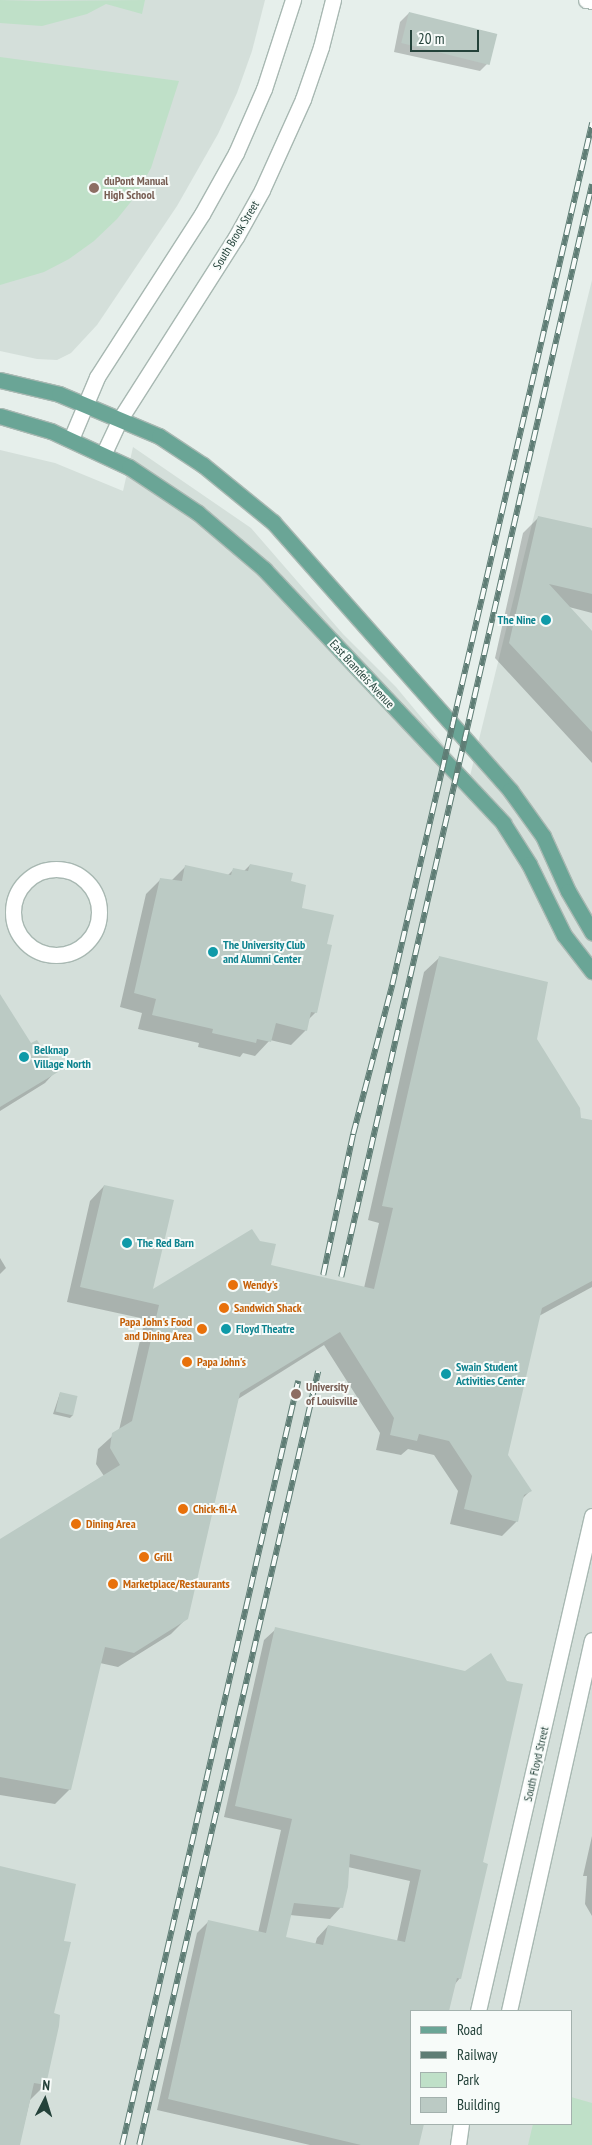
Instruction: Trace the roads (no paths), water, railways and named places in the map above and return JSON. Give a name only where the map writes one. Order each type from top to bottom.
[{"type":"main road","points":[[0,380],[84,403],[159,436],[203,465],[273,522],[510,790],[543,836],[568,891],[592,932]]},
{"type":"main road","name":"East Brandeis Avenue","points":[[0,416],[71,439],[104,453],[170,491],[264,569],[486,802],[518,845],[564,936],[592,971]]},
{"type":"street","points":[[71,439],[84,403],[97,377],[202,214],[236,154],[264,89],[293,0]]},
{"type":"street","name":"South Brook Street","points":[[104,453],[120,420],[236,237],[266,182],[303,99],[321,47],[333,0]]},
{"type":"street","points":[[586,0],[592,1]]},
{"type":"street","points":[[49,869],[62,869],[85,880],[94,891],[99,919],[94,932],[74,951],[47,954],[24,940],[7,901],[32,876],[49,869]]},
{"type":"street","name":"South Floyd Street","points":[[478,2010],[592,1516]]},
{"type":"street","points":[[509,2010],[592,1640]]},
{"type":"street","points":[[458,2145],[461,2125]]},
{"type":"railway","points":[[323,1275],[353,1134],[392,985],[592,123]]},
{"type":"railway","points":[[341,1277],[592,184]]},
{"type":"railway","points":[[139,2145],[318,1371]]},
{"type":"railway","points":[[122,2145],[298,1381]]},
{"type":"place","name":"duPont Manual High School","points":[[94,188]]},
{"type":"place","name":"The Nine","points":[[546,620]]},
{"type":"place","name":"The University Club and Alumni Center","points":[[213,952]]},
{"type":"place","name":"Belknap Village North","points":[[24,1057]]},
{"type":"place","name":"The Red Barn","points":[[127,1243]]},
{"type":"place","name":"Wendy's","points":[[233,1285]]},
{"type":"place","name":"Sandwich Shack","points":[[224,1308]]},
{"type":"place","name":"Papa John's Food and Dining Area","points":[[202,1329]]},
{"type":"place","name":"Floyd Theatre","points":[[226,1329]]},
{"type":"place","name":"Papa John's","points":[[187,1362]]},
{"type":"place","name":"Swain Student Activities Center","points":[[446,1374]]},
{"type":"place","name":"University of Louisville","points":[[296,1394]]},
{"type":"place","name":"Chick-fil-A","points":[[183,1509]]},
{"type":"place","name":"Dining Area","points":[[76,1524]]},
{"type":"place","name":"Grill","points":[[144,1557]]},
{"type":"place","name":"Marketplace/Restaurants","points":[[113,1584]]}]
